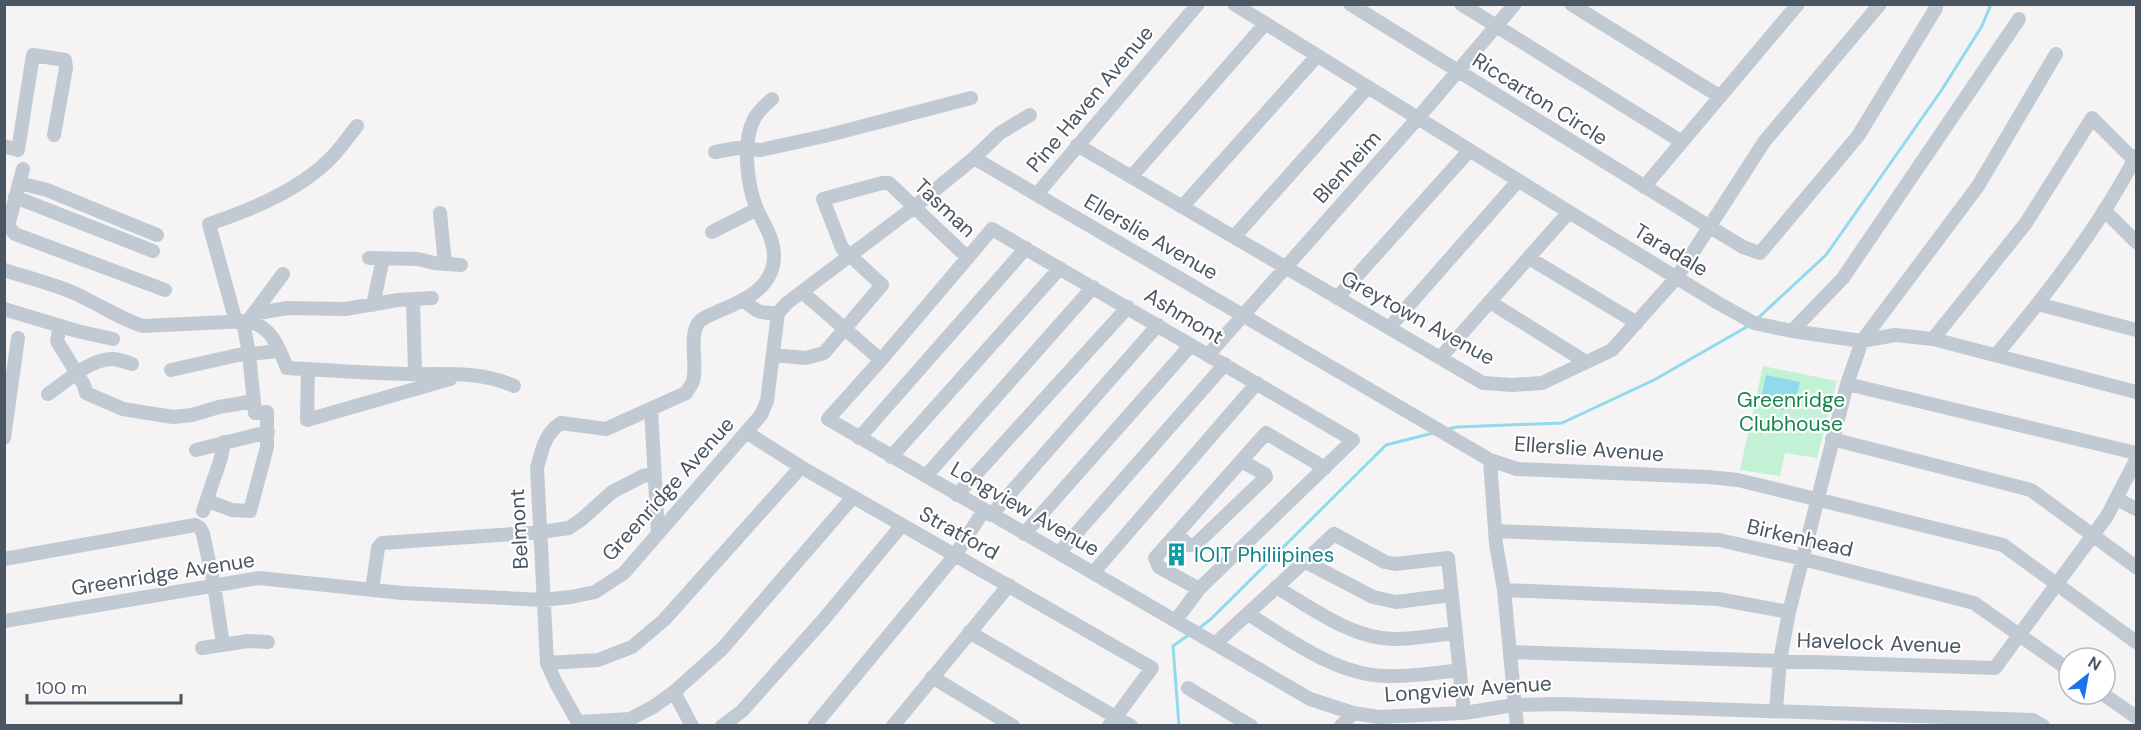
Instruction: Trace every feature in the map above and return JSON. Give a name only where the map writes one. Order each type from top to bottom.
[{"type":"street","name":"Pine Haven Avenue","points":[[1037,194],[1198,4]]},
{"type":"street","name":"Taradale","points":[[1234,4],[1518,181],[1754,322],[1792,331],[1862,341],[1895,335],[1933,339],[2136,392]]},
{"type":"street","name":"Riccarton Circle","points":[[1350,4],[1710,227]]},
{"type":"street","points":[[1461,4],[1682,142]]},
{"type":"street","name":"Blenheim","points":[[1208,355],[1418,119],[1515,4]]},
{"type":"street","points":[[1571,4],[1719,96]]},
{"type":"street","points":[[1644,187],[1798,4]]},
{"type":"street","name":"Greytown Avenue","points":[[1077,146],[1483,383],[1513,385],[1542,383],[1612,350],[1637,323],[1677,277],[1764,142],[1880,4]]},
{"type":"street","points":[[1710,227],[1743,247],[1760,254],[1858,136],[1936,8],[1936,4]]},
{"type":"street","points":[[1792,331],[1843,278],[2019,19]]},
{"type":"street","points":[[1131,176],[1264,24]]},
{"type":"street","points":[[1776,710],[1780,660],[1789,612],[1832,439],[1862,341],[1978,186],[2056,54]]},
{"type":"street","points":[[4,147],[18,150],[33,55],[65,60],[66,68],[54,135]]},
{"type":"street","points":[[1182,207],[1317,56]]},
{"type":"street","points":[[1234,237],[1367,88]]},
{"type":"street","points":[[715,152],[737,148],[761,150],[971,98]]},
{"type":"street","points":[[772,99],[761,108],[753,121],[748,149],[749,183],[757,209],[768,229],[774,258],[765,282],[755,293],[744,300],[753,310],[761,313],[778,313],[787,303],[913,208],[974,158],[1000,133],[1030,115]]},
{"type":"street","points":[[1933,339],[2026,223],[2092,118],[2136,159],[2104,210],[2038,304],[1996,356]]},
{"type":"street","points":[[224,442],[206,506],[250,511],[267,447],[267,412],[255,413],[245,320],[209,224],[285,193],[330,159],[357,126]]},
{"type":"street","points":[[1337,298],[1469,150]]},
{"type":"street","name":"Ellerslie Avenue","points":[[974,158],[1490,460],[1517,469],[1738,480],[2003,545],[2136,642]]},
{"type":"street","points":[[157,235],[46,190],[21,176],[6,225],[15,234],[165,290]]},
{"type":"street","points":[[1389,328],[1518,181]]},
{"type":"street","name":"Tasman","points":[[773,355],[806,358],[824,353],[882,285],[842,248],[823,199],[889,183],[968,258]]},
{"type":"street","points":[[15,197],[153,251]]},
{"type":"street","points":[[712,232],[757,209]]},
{"type":"street","points":[[2104,210],[2136,242]]},
{"type":"street","points":[[1440,358],[1569,212]]},
{"type":"street","points":[[440,213],[445,264]]},
{"type":"street","name":"Ashmont","points":[[968,258],[992,229],[1353,440],[1325,468]]},
{"type":"street","points":[[859,438],[1026,248]]},
{"type":"street","points":[[369,258],[418,258],[434,263],[461,265]]},
{"type":"street","points":[[374,305],[383,258]]},
{"type":"street","points":[[802,292],[881,360],[968,258]]},
{"type":"street","points":[[1529,258],[1637,323]]},
{"type":"street","points":[[891,457],[1060,268]]},
{"type":"street","points":[[4,270],[87,299],[109,312],[143,326],[245,320],[286,308],[345,309],[432,298]]},
{"type":"street","points":[[245,320],[283,274]]},
{"type":"street","points":[[926,476],[1093,287]]},
{"type":"street","points":[[412,300],[415,374]]},
{"type":"street","name":"Belmont","points":[[579,724],[547,663],[537,468],[543,445],[554,428],[561,423],[606,429],[686,393],[694,381],[695,330],[700,321],[744,300]]},
{"type":"street","points":[[1490,302],[1586,362]]},
{"type":"street","points":[[2038,304],[2136,330]]},
{"type":"street","points":[[957,495],[1128,307]]},
{"type":"street","points":[[4,309],[106,338],[109,312]]},
{"type":"street","name":"Greenridge Avenue","points":[[4,621],[259,579],[372,590],[543,600],[595,592],[624,573],[761,415],[767,400],[778,313]]},
{"type":"street","points":[[245,320],[267,329],[275,338],[287,368],[466,374],[497,378],[514,386]]},
{"type":"street","points":[[814,726],[987,513],[1158,325]]},
{"type":"street","points":[[60,326],[57,341],[86,393],[123,409],[173,417],[254,401]]},
{"type":"street","points":[[4,438],[9,358],[18,338]]},
{"type":"street","points":[[1024,534],[1191,345]]},
{"type":"street","points":[[171,370],[249,354],[279,351]]},
{"type":"street","points":[[48,394],[103,360],[115,359],[132,364]]},
{"type":"street","name":"Longview Avenue","points":[[881,360],[828,419],[1310,699],[1353,713],[1379,717],[1464,713],[1514,705],[1562,704],[2033,720],[2043,725]]},
{"type":"street","points":[[1059,553],[1225,364]]},
{"type":"street","points":[[308,369],[307,420],[466,374]]},
{"type":"street","points":[[1093,573],[1257,383]]},
{"type":"street","points":[[1847,384],[2136,453]]},
{"type":"street","points":[[651,409],[658,534]]},
{"type":"street","points":[[196,450],[268,432]]},
{"type":"street","name":"Stratford","points":[[746,432],[801,467],[1152,668],[1113,721]]},
{"type":"street","points":[[1176,620],[1199,589],[1325,468],[1266,433],[1155,558],[1159,567],[1199,589]]},
{"type":"street","points":[[1832,439],[2031,489],[2136,567]]},
{"type":"street","points":[[1490,460],[1517,726]]},
{"type":"street","name":"Havelock Avenue","points":[[1510,652],[1995,668],[2093,535],[2117,499],[2136,460]]},
{"type":"street","points":[[1176,534],[1189,545],[1194,546],[1266,477],[1241,461]]},
{"type":"street","points":[[547,663],[598,660],[632,647],[664,620],[801,467]]},
{"type":"street","points":[[372,590],[378,548],[382,543],[569,528],[612,492],[643,476],[654,474]]},
{"type":"street","points":[[579,724],[630,719],[653,707],[674,692],[722,649],[853,497]]},
{"type":"street","points":[[2117,499],[2136,509]]},
{"type":"street","points":[[4,559],[195,525],[203,534],[223,644]]},
{"type":"street","points":[[722,726],[742,711],[824,619],[902,525]]},
{"type":"street","name":"Birkenhead","points":[[1496,531],[1719,540],[1803,559],[1974,603],[2057,661]]},
{"type":"street","points":[[1215,644],[1334,534],[1385,562],[1395,564],[1448,558],[1464,713]]},
{"type":"street","points":[[1304,561],[1373,597],[1396,602],[1452,595]]},
{"type":"street","points":[[893,726],[1009,585]]},
{"type":"street","points":[[1276,587],[1340,624],[1361,633],[1395,639],[1456,633]]},
{"type":"street","points":[[1504,590],[1718,598],[1789,612]]},
{"type":"street","points":[[1248,614],[1343,668],[1384,676],[1417,676],[1460,670]]},
{"type":"street","points":[[969,632],[1113,721],[1131,726]]},
{"type":"street","points":[[202,648],[248,641],[268,642]]},
{"type":"street","points":[[932,677],[1013,726]]},
{"type":"street","points":[[1188,688],[1251,726]]},
{"type":"street","points":[[674,692],[692,726]]},
{"type":"street","points":[[2117,704],[2136,717]]},
{"type":"street","points":[[1753,726],[1754,711]]},
{"type":"street","points":[[1341,726],[1353,713]]},
{"type":"green space","name":"Greenridge Clubhouse","points":[[1763,366],[1837,381],[1817,458],[1785,453],[1780,476],[1740,470]]},
{"type":"water","points":[[1766,375],[1800,382],[1795,403],[1785,401],[1783,410],[1771,407],[1773,399],[1761,397]]},
{"type":"waterway","points":[[1757,319],[1826,255],[1941,91],[1982,26],[1991,4]]},
{"type":"waterway","points":[[1448,429],[1562,423],[1654,380],[1750,325]]},
{"type":"waterway","points":[[1198,629],[1211,619],[1386,445],[1433,433]]},
{"type":"waterway","points":[[1179,726],[1173,646],[1190,634]]},
{"type":"place","name":"IOIT Philiipines","points":[[1176,555]]}]
